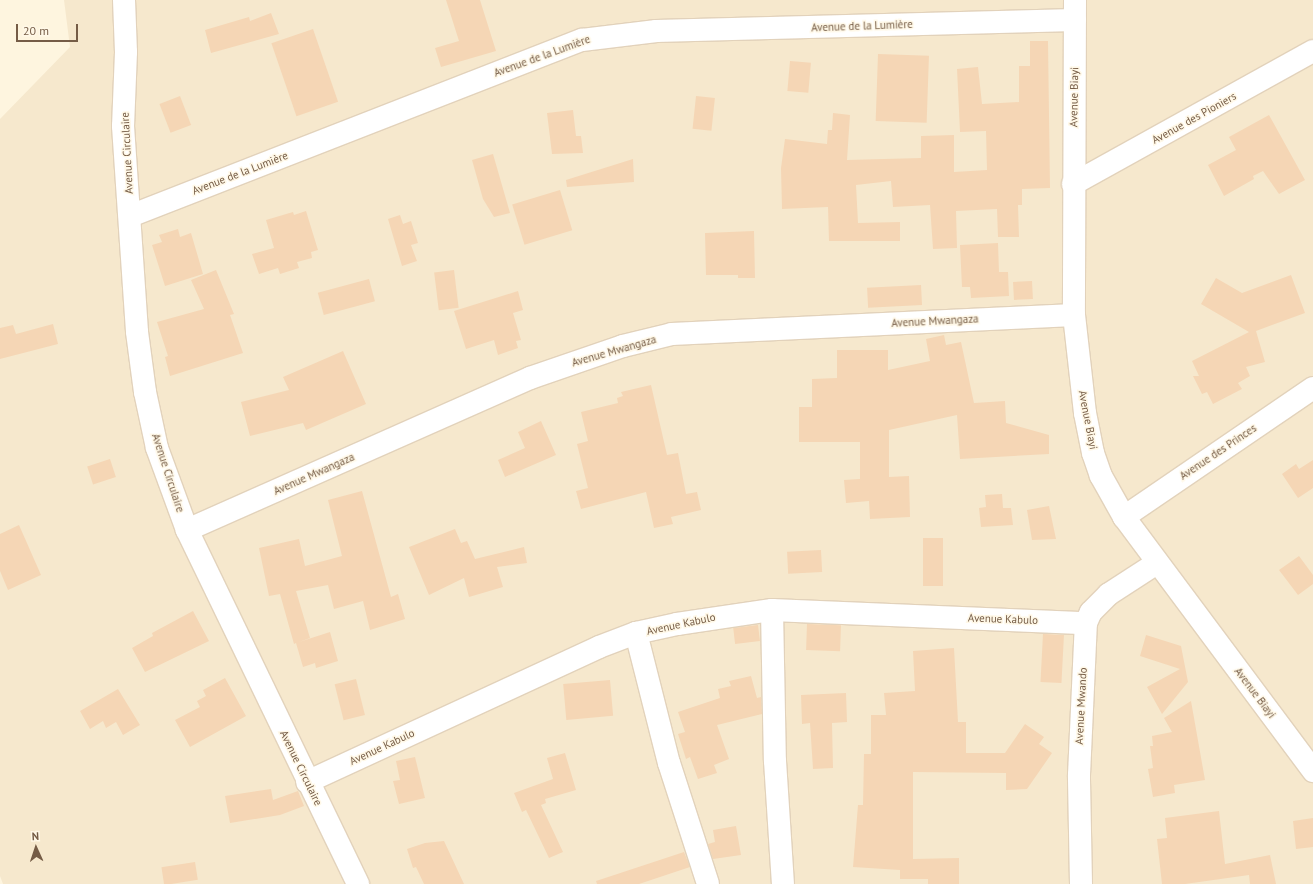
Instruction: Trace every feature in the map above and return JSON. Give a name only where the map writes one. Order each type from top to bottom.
[{"type":"street","name":"Avenue Circulaire","points":[[124,0],[126,52],[123,126],[137,332],[145,392],[157,448],[187,530],[307,782],[358,884]]},
{"type":"street","name":"Avenue de la Lumière","points":[[130,216],[582,40],[656,32],[1075,10]]},
{"type":"street","name":"Avenue Biayi","points":[[1075,10],[1073,184],[1074,315],[1084,413],[1101,476],[1124,516],[1313,771]]},
{"type":"street","name":"Avenue des Pioniers","points":[[1073,184],[1313,51]]},
{"type":"street","name":"Avenue Mwangaza","points":[[187,530],[530,378],[585,357],[672,334],[1074,315]]},
{"type":"street","name":"Avenue des Princes","points":[[1124,516],[1313,388]]},
{"type":"street","name":"Avenue Mwando","points":[[1081,884],[1079,775],[1086,623],[1091,612],[1109,594],[1158,563]]},
{"type":"street","name":"Avenue Kabulo","points":[[307,782],[567,660],[636,633],[708,618],[772,610],[1086,623]]},
{"type":"street","points":[[772,610],[775,761],[783,884]]},
{"type":"street","points":[[636,633],[669,763],[708,884]]},
{"type":"shaded area","points":[[64,0],[1313,0],[1313,884],[3,884],[0,876],[0,119],[70,47]]},
{"type":"building","points":[[446,0],[480,0],[496,51],[441,67],[435,48],[459,41]]},
{"type":"building","points":[[271,13],[279,34],[211,53],[205,30],[249,17],[250,21]]},
{"type":"building","points":[[313,29],[338,102],[296,116],[271,43]]},
{"type":"building","points":[[1030,41],[1048,41],[1050,188],[1022,189],[1022,205],[1018,205],[1019,237],[998,237],[997,209],[956,211],[957,248],[933,249],[930,205],[893,207],[891,181],[856,185],[858,223],[900,222],[900,241],[829,241],[828,207],[782,209],[781,168],[785,139],[827,144],[828,130],[832,130],[833,113],[850,115],[847,160],[921,158],[921,136],[954,135],[954,172],[987,170],[986,131],[960,132],[957,69],[978,67],[982,104],[1019,102],[1019,66],[1030,66]]},
{"type":"building","points":[[878,54],[929,56],[927,123],[876,121]]},
{"type":"building","points":[[790,61],[811,63],[808,93],[787,91]]},
{"type":"building","points":[[180,96],[191,125],[171,133],[159,104]]},
{"type":"building","points":[[696,96],[715,98],[711,131],[693,129]]},
{"type":"building","points":[[573,110],[576,136],[581,136],[583,153],[552,154],[547,113]]},
{"type":"building","points":[[1269,115],[1305,180],[1279,194],[1263,171],[1253,176],[1254,179],[1224,196],[1208,165],[1236,150],[1229,137]]},
{"type":"building","points":[[493,154],[510,213],[494,217],[483,199],[472,160]]},
{"type":"building","points":[[633,159],[634,182],[567,187],[566,180]]},
{"type":"building","points":[[560,190],[572,230],[524,245],[512,205]]},
{"type":"building","points":[[306,211],[318,250],[311,252],[312,258],[297,262],[299,268],[280,274],[278,268],[259,274],[252,254],[274,248],[266,220],[293,212],[294,215]]},
{"type":"building","points":[[400,215],[403,224],[411,221],[418,243],[411,245],[417,261],[402,266],[388,219]]},
{"type":"building","points":[[178,229],[180,237],[191,233],[203,274],[165,286],[152,245],[162,242],[159,235]]},
{"type":"building","points":[[754,231],[755,278],[738,278],[738,275],[706,275],[705,233]]},
{"type":"building","points":[[998,243],[999,272],[1008,272],[1009,296],[971,298],[970,287],[962,287],[960,245]]},
{"type":"building","points":[[216,270],[234,314],[230,315],[243,353],[170,376],[165,357],[168,356],[157,322],[204,309],[191,280]]},
{"type":"building","points":[[454,270],[459,308],[439,310],[434,272]]},
{"type":"building","points":[[1291,275],[1305,313],[1256,331],[1265,362],[1246,367],[1250,376],[1238,383],[1242,389],[1213,404],[1207,392],[1202,394],[1193,376],[1199,376],[1192,361],[1249,332],[1201,304],[1216,278],[1242,293]]},
{"type":"building","points":[[369,279],[375,301],[324,315],[318,293]]},
{"type":"building","points":[[1032,281],[1033,299],[1014,300],[1013,282]]},
{"type":"building","points":[[921,285],[922,305],[868,308],[867,288]]},
{"type":"building","points":[[518,291],[523,310],[513,313],[521,340],[516,341],[518,348],[498,355],[494,340],[466,349],[454,311]]},
{"type":"building","points":[[53,324],[58,344],[0,359],[0,328],[13,325],[16,334]]},
{"type":"building","points":[[944,335],[946,345],[961,342],[974,403],[1005,401],[1006,423],[1049,435],[1049,454],[960,459],[957,415],[889,430],[889,477],[909,476],[910,517],[870,519],[869,501],[846,503],[844,480],[860,479],[860,442],[799,442],[799,407],[812,407],[812,379],[837,378],[837,350],[888,350],[888,370],[930,361],[926,339]]},
{"type":"building","points":[[343,351],[366,404],[306,430],[303,423],[250,436],[241,402],[289,390],[283,377]]},
{"type":"building","points":[[651,385],[667,455],[678,453],[686,494],[697,492],[701,510],[671,517],[673,524],[654,528],[646,492],[581,509],[576,491],[588,488],[577,444],[588,441],[581,412],[618,403],[617,398],[623,396],[621,392]]},
{"type":"building","points":[[541,421],[556,455],[505,477],[498,460],[525,448],[518,432]]},
{"type":"building","points":[[110,459],[116,477],[93,484],[87,466]]},
{"type":"building","points":[[1313,460],[1313,488],[1298,498],[1282,474],[1296,464],[1299,469]]},
{"type":"building","points":[[362,491],[391,597],[398,594],[405,619],[370,630],[363,601],[334,609],[328,585],[296,591],[310,638],[299,642],[330,632],[338,661],[316,668],[315,663],[303,667],[296,643],[294,644],[280,594],[269,596],[259,548],[299,539],[305,566],[342,556],[328,500]]},
{"type":"building","points":[[1002,494],[1003,508],[1011,508],[1013,525],[981,527],[979,508],[986,507],[985,495]]},
{"type":"building","points":[[1049,506],[1056,539],[1032,540],[1027,510]]},
{"type":"building","points":[[19,525],[41,575],[8,590],[0,571],[0,534]]},
{"type":"building","points":[[455,529],[461,543],[467,541],[475,559],[524,547],[527,563],[497,567],[503,587],[469,597],[464,578],[429,595],[409,547]]},
{"type":"building","points":[[923,538],[943,538],[943,586],[923,586]]},
{"type":"building","points":[[821,550],[822,572],[788,574],[787,552]]},
{"type":"building","points":[[1299,556],[1313,575],[1313,584],[1298,595],[1279,570]]},
{"type":"building","points":[[193,611],[209,641],[145,672],[132,648],[153,636],[152,633]]},
{"type":"building","points":[[807,624],[841,625],[840,651],[806,650]]},
{"type":"building","points":[[758,625],[760,641],[735,644],[733,628]]},
{"type":"building","points":[[1043,634],[1064,635],[1061,683],[1040,682]]},
{"type":"building","points":[[1146,635],[1181,646],[1188,682],[1162,714],[1147,687],[1180,669],[1140,656]]},
{"type":"building","points":[[954,648],[958,722],[966,722],[966,753],[1005,753],[1025,724],[1044,737],[1039,744],[1052,753],[1027,789],[1006,790],[1006,773],[913,772],[913,859],[959,858],[959,884],[928,884],[928,879],[900,879],[900,870],[853,867],[858,805],[863,805],[864,754],[871,754],[871,715],[886,715],[884,693],[915,691],[913,651]]},
{"type":"building","points":[[751,676],[757,698],[761,697],[762,714],[717,725],[729,759],[714,765],[717,773],[698,779],[690,757],[686,759],[678,734],[685,732],[678,712],[720,698],[718,689],[731,686],[729,681]]},
{"type":"building","points":[[225,678],[246,716],[190,747],[175,720],[200,707],[197,701],[206,696],[203,690]]},
{"type":"building","points":[[356,679],[365,715],[344,720],[335,684]]},
{"type":"building","points":[[610,680],[613,716],[566,720],[563,684]]},
{"type":"building","points":[[118,689],[140,725],[123,735],[116,722],[106,728],[103,721],[90,729],[80,711]]},
{"type":"building","points":[[846,693],[847,722],[832,723],[833,768],[813,769],[810,723],[802,724],[801,695]]},
{"type":"building","points":[[1191,701],[1205,780],[1174,785],[1175,793],[1153,797],[1148,769],[1153,768],[1150,746],[1153,746],[1152,736],[1172,732],[1164,718]]},
{"type":"building","points":[[565,753],[576,790],[545,799],[546,803],[541,805],[563,852],[549,858],[526,810],[522,812],[514,793],[553,779],[547,758]]},
{"type":"building","points":[[415,757],[425,798],[399,804],[393,781],[400,780],[396,761]]},
{"type":"building","points":[[271,789],[273,800],[298,791],[304,806],[280,815],[230,823],[225,796]]},
{"type":"building","points":[[1219,811],[1225,864],[1270,855],[1276,884],[1250,884],[1249,875],[1185,884],[1162,884],[1157,839],[1167,838],[1165,818]]},
{"type":"building","points":[[1313,818],[1313,847],[1296,849],[1293,821]]},
{"type":"building","points":[[736,826],[741,855],[713,859],[708,844],[715,842],[713,830]]},
{"type":"building","points":[[444,841],[464,884],[424,884],[416,867],[413,868],[407,849],[425,843]]},
{"type":"building","points":[[684,852],[690,867],[639,884],[597,884],[596,881]]},
{"type":"building","points":[[195,862],[198,880],[164,884],[161,867]]}]
